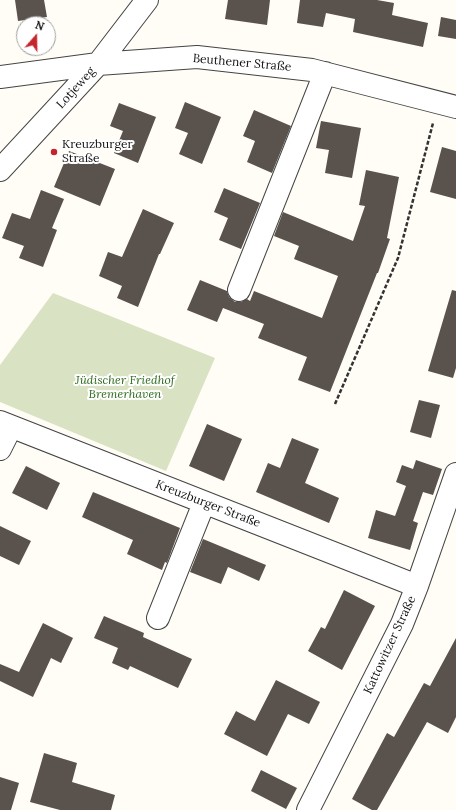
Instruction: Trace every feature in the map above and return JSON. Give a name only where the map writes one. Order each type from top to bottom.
[{"type":"street","name":"Lotjeweg","points":[[0,170],[98,64],[147,0]]},
{"type":"street","name":"Beuthener Straße","points":[[0,77],[98,64],[197,57],[312,70],[447,105]]},
{"type":"street","points":[[239,290],[325,73]]},
{"type":"street","points":[[0,449],[6,424]]},
{"type":"street","name":"Kreuzburger Straße","points":[[6,424],[417,586]]},
{"type":"street","name":"Kattowitzer Straße","points":[[308,810],[402,624],[452,498],[456,474]]},
{"type":"street","points":[[158,618],[204,503]]},
{"type":"path","points":[[335,404],[398,258],[447,105]]},
{"type":"green space","name":"Jüdischer Friedhof Bremerhaven","points":[[53,293],[215,358],[166,471],[0,402],[0,365]]},
{"type":"building","points":[[15,0],[44,0],[47,16],[17,16]]},
{"type":"building","points":[[228,0],[270,0],[267,25],[225,19]]},
{"type":"building","points":[[300,0],[377,0],[394,3],[392,15],[428,23],[423,47],[353,32],[355,19],[326,13],[323,27],[297,23]]},
{"type":"building","points":[[441,17],[456,20],[456,39],[438,36]]},
{"type":"building","points":[[185,102],[221,117],[202,164],[179,154],[188,133],[175,128]]},
{"type":"building","points":[[119,103],[156,117],[138,163],[114,153],[123,131],[110,126]]},
{"type":"building","points":[[254,110],[291,126],[272,173],[247,162],[255,141],[243,136]]},
{"type":"building","points":[[321,121],[361,128],[352,178],[325,173],[329,150],[316,148]]},
{"type":"building","points":[[442,147],[456,151],[456,199],[430,192]]},
{"type":"building","points":[[69,151],[115,169],[100,206],[54,187]]},
{"type":"building","points":[[366,170],[399,177],[387,238],[390,239],[378,273],[330,392],[298,380],[307,357],[258,338],[264,324],[223,308],[217,322],[187,310],[200,280],[227,291],[229,297],[235,302],[241,302],[247,299],[250,301],[254,291],[322,318],[338,276],[294,259],[299,246],[274,236],[283,212],[353,241],[365,206],[359,205]]},
{"type":"building","points":[[224,188],[260,203],[241,249],[219,240],[228,218],[214,212]]},
{"type":"building","points":[[41,190],[64,199],[52,228],[57,230],[43,267],[19,258],[24,246],[2,238],[12,213],[30,219]]},
{"type":"building","points":[[143,209],[174,223],[159,254],[138,307],[117,298],[122,286],[99,276],[108,252],[122,257]]},
{"type":"building","points":[[452,290],[456,291],[456,368],[453,378],[428,371]]},
{"type":"building","points":[[419,400],[440,405],[431,438],[410,432]]},
{"type":"building","points":[[207,424],[242,439],[224,481],[189,466]]},
{"type":"building","points":[[292,438],[319,449],[305,483],[339,498],[329,523],[256,492],[268,463],[280,468]]},
{"type":"building","points":[[416,460],[442,469],[433,495],[423,492],[413,521],[418,523],[410,550],[368,538],[376,510],[395,516],[406,486],[396,482],[402,465],[413,469]]},
{"type":"building","points":[[26,466],[60,483],[47,510],[12,493]]},
{"type":"building","points":[[93,492],[180,528],[167,563],[165,562],[162,570],[127,554],[133,540],[82,517]]},
{"type":"building","points":[[0,526],[31,541],[19,565],[0,556]]},
{"type":"building","points":[[203,539],[266,565],[259,581],[228,567],[221,584],[190,572]]},
{"type":"building","points":[[344,590],[375,606],[342,670],[308,651],[321,627],[325,629]]},
{"type":"building","points":[[104,616],[144,633],[143,637],[192,659],[178,688],[130,666],[128,670],[112,663],[118,648],[94,638]]},
{"type":"building","points":[[43,623],[73,638],[61,663],[51,658],[33,697],[0,681],[0,664],[19,672]]},
{"type":"building","points":[[456,638],[456,717],[448,733],[427,722],[377,810],[372,810],[352,799],[387,733],[394,737],[424,683],[430,686]]},
{"type":"building","points":[[276,680],[320,702],[309,724],[288,714],[267,756],[224,734],[236,711],[255,721]]},
{"type":"building","points":[[44,753],[77,763],[72,782],[115,795],[111,810],[60,810],[30,802]]},
{"type":"building","points":[[261,770],[297,788],[286,809],[251,791]]},
{"type":"building","points":[[0,777],[19,783],[11,810],[0,810]]},
{"type":"place","name":"Kreuzburger Straße","points":[[54,152]]}]
